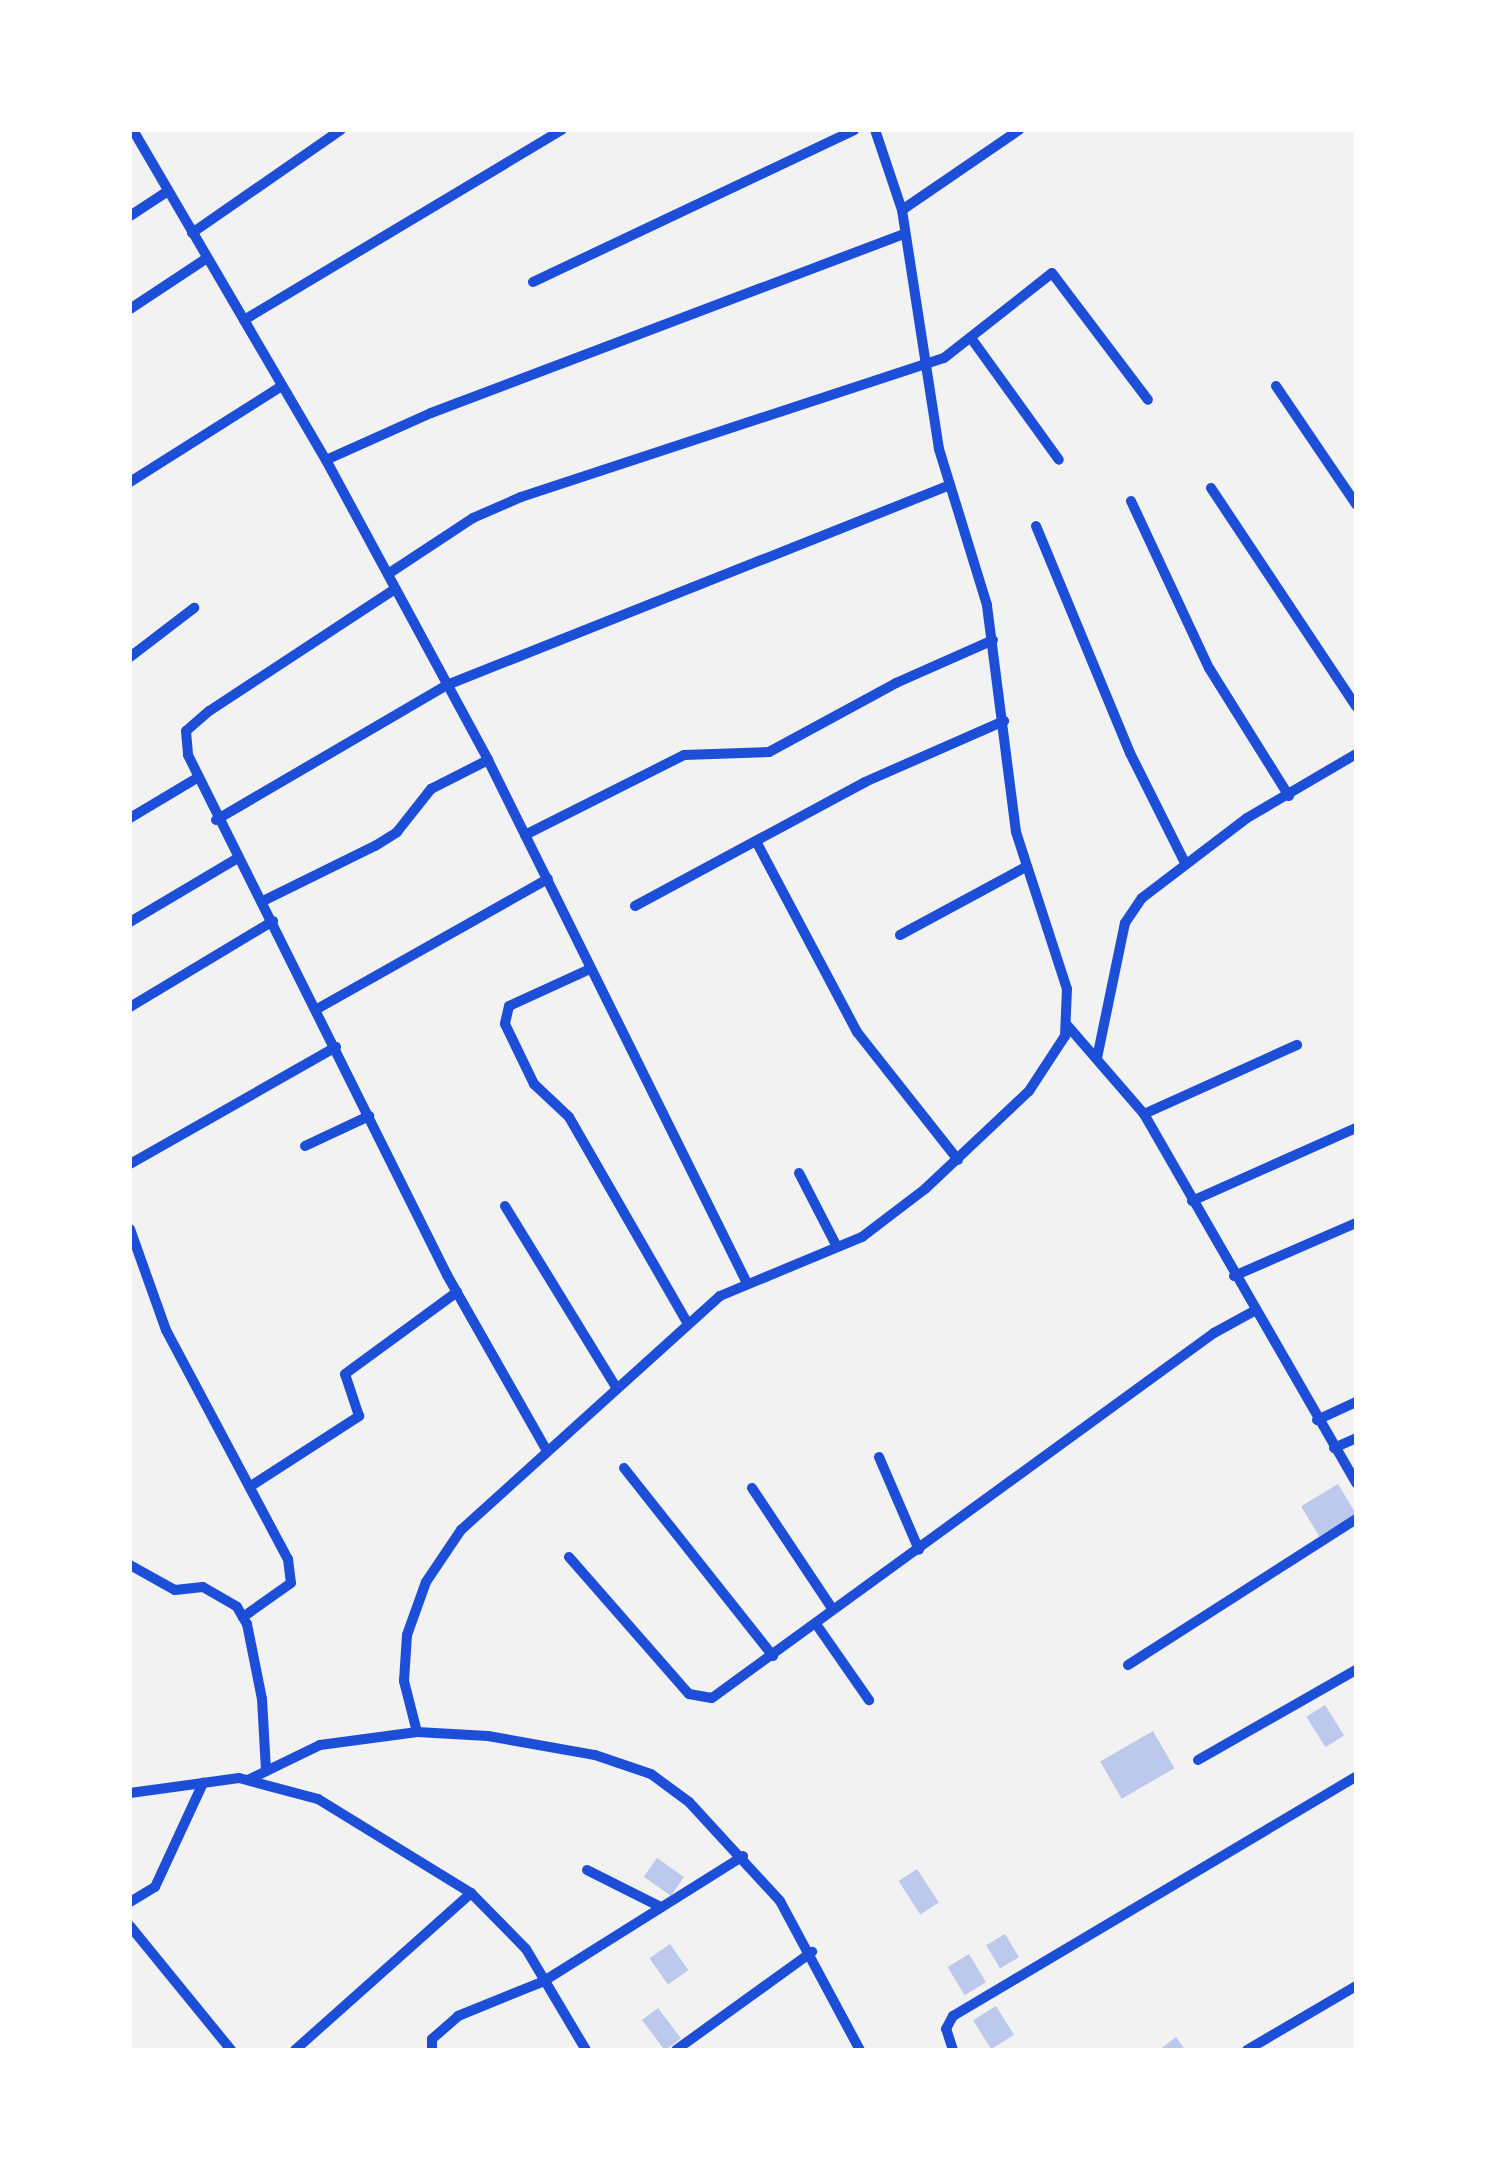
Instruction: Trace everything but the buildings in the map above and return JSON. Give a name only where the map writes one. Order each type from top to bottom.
[{"type":"street","points":[[133,130],[326,460],[488,760],[746,1281]]},
{"type":"street","points":[[192,232],[340,130]]},
{"type":"street","points":[[244,320],[562,130]]},
{"type":"street","points":[[534,282],[854,130]]},
{"type":"street","points":[[418,1732],[404,1660],[426,1582],[462,1530],[688,1322],[746,1281],[862,1237],[958,1160],[1029,1091],[1067,1025],[1068,990],[1024,868],[1005,764],[1004,721],[993,640],[950,485],[924,362],[902,210],[875,130]]},
{"type":"street","points":[[902,210],[1020,130]]},
{"type":"street","points":[[130,216],[168,191]]},
{"type":"street","points":[[326,460],[431,413],[904,234]]},
{"type":"street","points":[[130,309],[207,258]]},
{"type":"street","points":[[388,574],[494,508],[944,358],[1052,273],[1148,400]]},
{"type":"street","points":[[971,338],[1059,460]]},
{"type":"street","points":[[130,482],[282,386]]},
{"type":"street","points":[[1276,386],[1356,504]]},
{"type":"street","points":[[216,820],[448,685],[950,485]]},
{"type":"street","points":[[1211,488],[1356,706]]},
{"type":"street","points":[[1130,500],[1209,668],[1289,796]]},
{"type":"street","points":[[1036,526],[1130,753],[1184,860]]},
{"type":"street","points":[[396,589],[186,731],[197,778],[216,820],[263,901],[457,1292],[546,1449]]},
{"type":"street","points":[[130,656],[194,608]]},
{"type":"street","points":[[525,835],[684,755],[769,752],[896,683],[993,640]]},
{"type":"street","points":[[635,906],[758,845],[866,782],[1004,721]]},
{"type":"street","points":[[1097,1058],[1125,923],[1152,888],[1184,860],[1356,754]]},
{"type":"street","points":[[263,901],[375,846],[397,832],[432,789],[488,760]]},
{"type":"street","points":[[130,818],[197,778]]},
{"type":"street","points":[[758,845],[857,1032],[958,1160]]},
{"type":"street","points":[[130,922],[236,859]]},
{"type":"street","points":[[900,935],[1024,868]]},
{"type":"street","points":[[317,1008],[548,879]]},
{"type":"street","points":[[130,1007],[273,921]]},
{"type":"street","points":[[590,969],[509,1006],[506,1024],[534,1084],[569,1117],[688,1322]]},
{"type":"street","points":[[1067,1025],[1144,1114],[1356,1483]]},
{"type":"street","points":[[1144,1114],[1297,1045]]},
{"type":"street","points":[[130,1164],[336,1048]]},
{"type":"street","points":[[305,1146],[369,1116]]},
{"type":"street","points":[[1192,1201],[1356,1128]]},
{"type":"street","points":[[799,1173],[836,1247]]},
{"type":"street","points":[[505,1206],[616,1387]]},
{"type":"street","points":[[1234,1276],[1356,1222]]},
{"type":"street","points":[[130,1229],[166,1330],[288,1559],[290,1582],[242,1617]]},
{"type":"street","points":[[250,1486],[359,1416],[345,1374],[457,1292]]},
{"type":"street","points":[[569,1557],[699,1700],[712,1698],[1214,1333],[1254,1311]]},
{"type":"street","points":[[1317,1420],[1356,1402]]},
{"type":"street","points":[[1334,1448],[1356,1438]]},
{"type":"street","points":[[879,1457],[920,1550]]},
{"type":"street","points":[[624,1468],[773,1656]]},
{"type":"street","points":[[752,1488],[834,1610]]},
{"type":"street","points":[[1128,1665],[1356,1520]]},
{"type":"street","points":[[130,1565],[176,1590],[203,1587],[242,1617],[262,1699],[266,1771]]},
{"type":"street","points":[[816,1624],[869,1700]]},
{"type":"street","points":[[1198,1760],[1356,1670]]},
{"type":"street","points":[[248,1780],[320,1745],[418,1732],[577,1752],[651,1774],[743,1856],[812,1952],[860,2050]]},
{"type":"street","points":[[952,2050],[946,2029],[952,2016],[1356,1777]]},
{"type":"street","points":[[130,1793],[248,1780],[318,1799],[471,1893],[526,1949],[586,2050]]},
{"type":"street","points":[[130,1902],[156,1887],[203,1783]]},
{"type":"street","points":[[432,2050],[432,2040],[458,2016],[544,1981],[743,1856]]},
{"type":"street","points":[[587,1870],[660,1908]]},
{"type":"street","points":[[295,2050],[471,1893]]},
{"type":"street","points":[[130,1926],[231,2050]]},
{"type":"street","points":[[676,2050],[812,1952]]},
{"type":"street","points":[[1247,2050],[1356,1986]]}]
